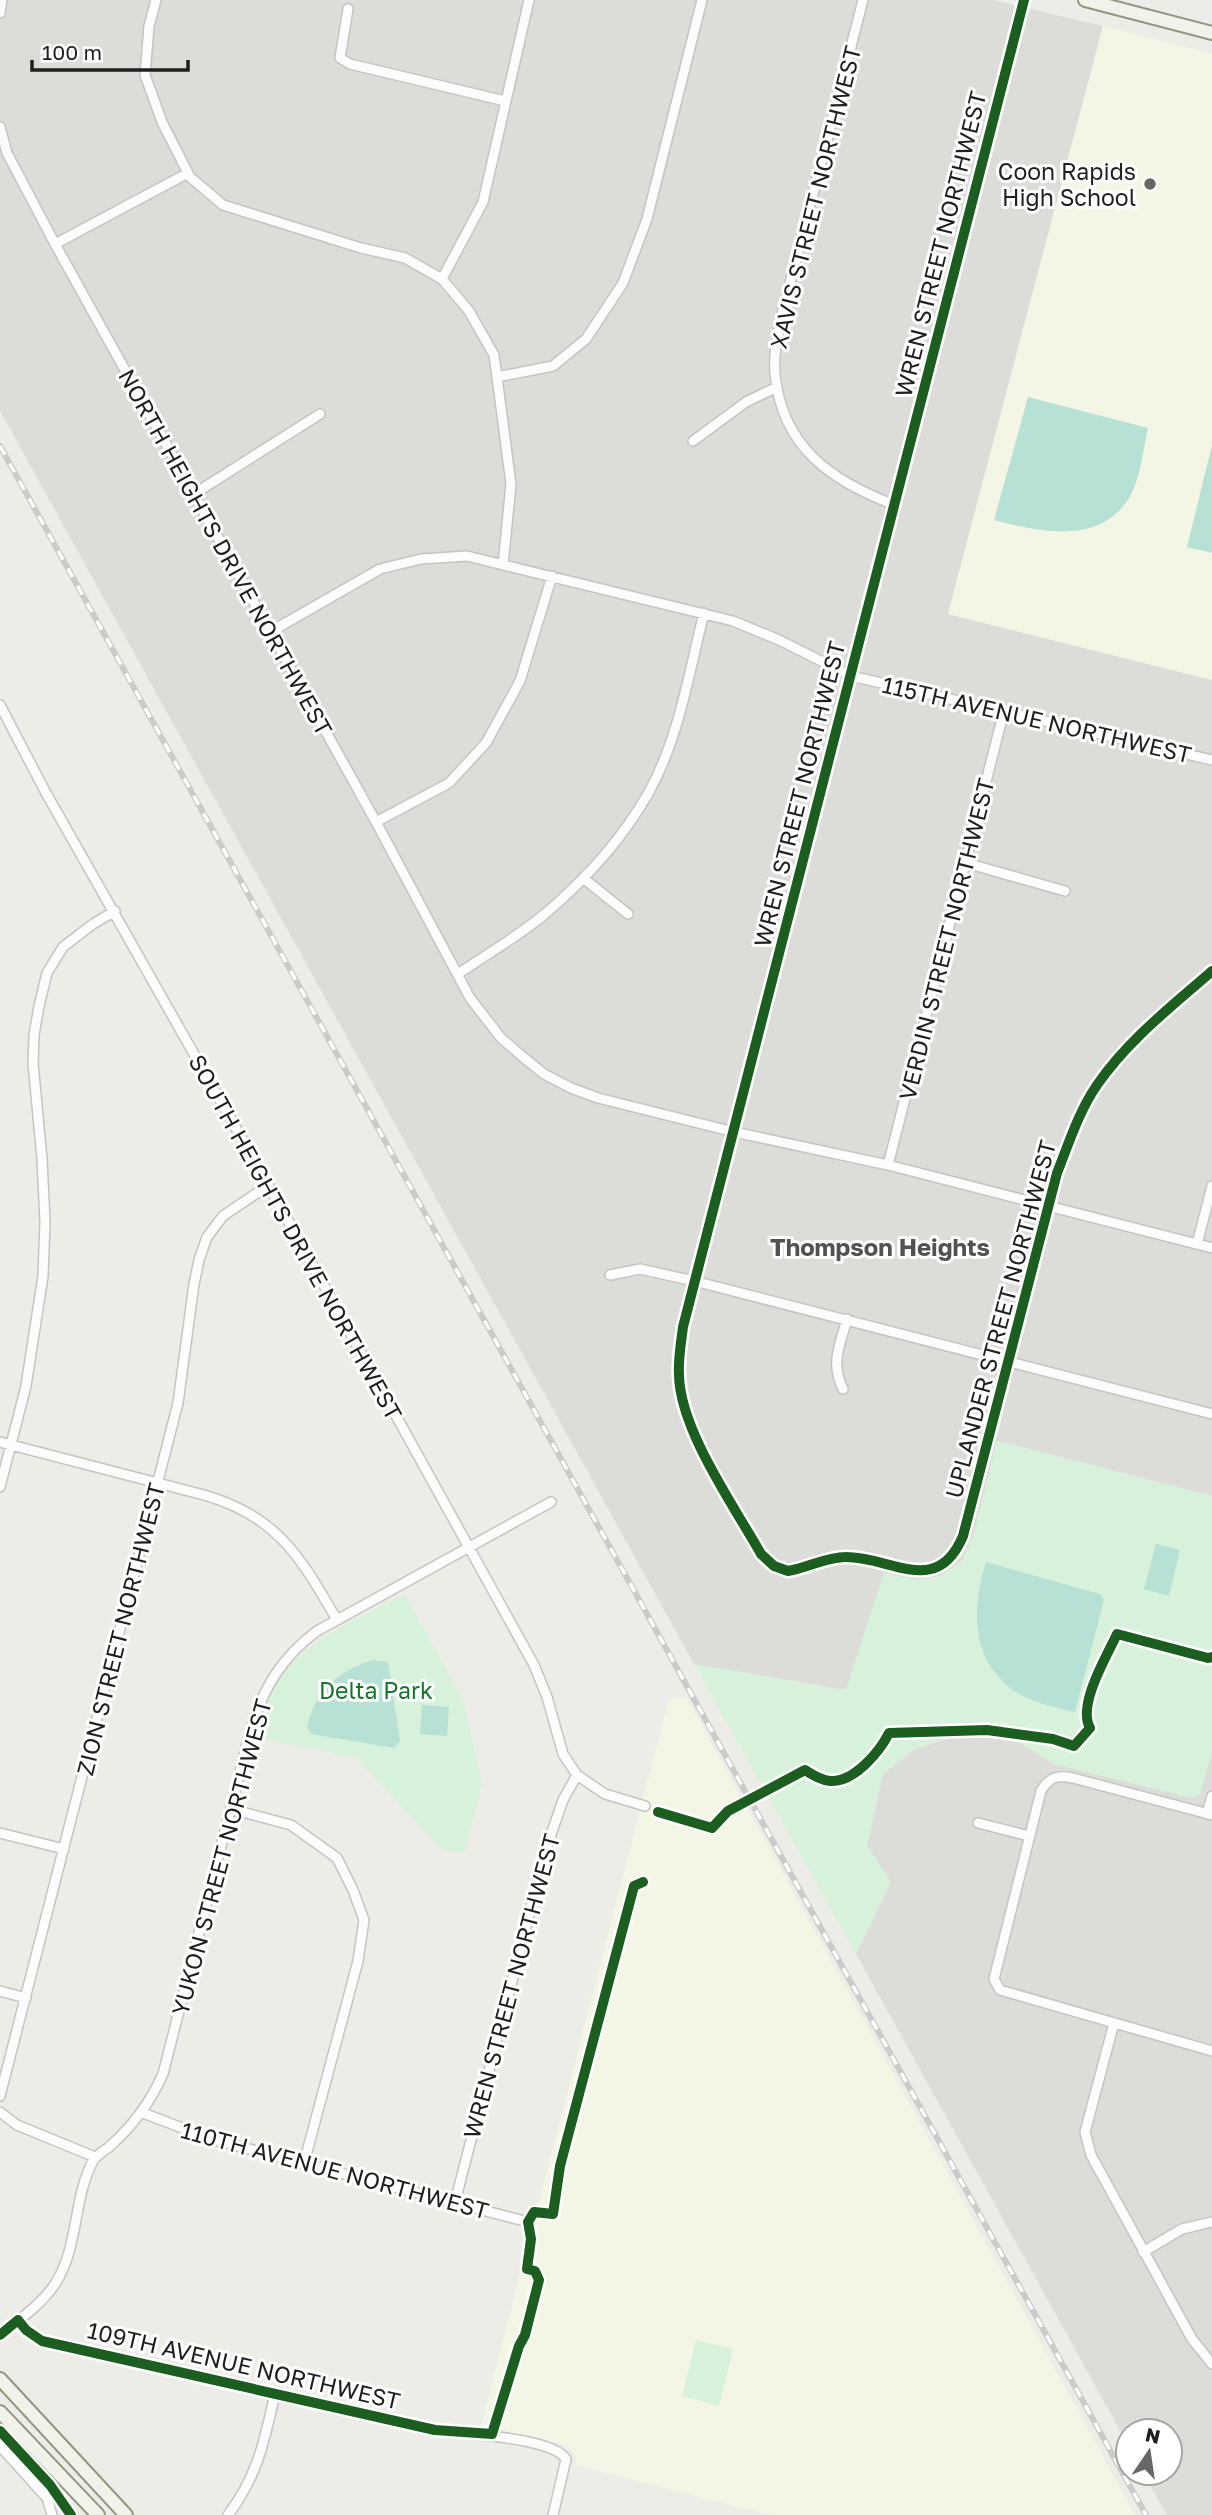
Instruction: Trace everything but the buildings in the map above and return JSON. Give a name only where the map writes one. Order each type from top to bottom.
[{"type":"main road","points":[[1085,0],[1124,5],[1212,33]]},
{"type":"main road","points":[[0,2379],[127,2515]]},
{"type":"main road","points":[[0,2412],[98,2515]]},
{"type":"street","points":[[0,13],[2,0]]},
{"type":"street","points":[[156,0],[149,26],[145,75],[162,122],[188,173],[223,205],[361,248],[405,258],[442,279],[469,311],[494,355],[497,377],[511,484],[503,565]]},
{"type":"street","points":[[442,279],[482,202],[529,0]]},
{"type":"street","points":[[497,377],[553,366],[586,340],[623,283],[647,219],[702,0]]},
{"type":"street","name":"XAVIS STREET NORTHWEST","points":[[863,0],[783,310],[775,357],[778,387],[789,425],[806,452],[846,484],[895,505]]},
{"type":"street","name":"WREN STREET NORTHWEST","points":[[788,1571],[774,1566],[761,1554],[709,1462],[686,1410],[678,1376],[683,1327],[1024,0]]},
{"type":"street","points":[[348,9],[340,58],[350,64],[505,101]]},
{"type":"street","name":"NORTH HEIGHTS DRIVE NORTHWEST","points":[[0,127],[8,153],[55,244],[376,822],[470,998],[501,1038],[544,1074],[570,1088],[598,1098],[888,1166],[1212,1248]]},
{"type":"street","points":[[55,244],[188,173]]},
{"type":"street","points":[[693,441],[746,402],[778,387]]},
{"type":"street","points":[[194,494],[320,414]]},
{"type":"street","name":"115TH AVENUE NORTHWEST","points":[[270,632],[380,569],[421,559],[467,556],[704,613],[758,630],[851,676],[1212,760]]},
{"type":"street","points":[[376,822],[449,783],[486,743],[520,681],[552,576]]},
{"type":"street","points":[[458,974],[545,914],[583,878],[603,858],[649,791],[672,737],[704,613]]},
{"type":"street","name":"SOUTH HEIGHTS DRIVE NORTHWEST","points":[[0,705],[46,793],[115,911],[534,1665],[547,1697],[563,1754],[578,1775]]},
{"type":"street","name":"VERDIN STREET NORTHWEST","points":[[888,1166],[1004,712]]},
{"type":"street","points":[[966,863],[1065,891]]},
{"type":"street","points":[[583,878],[628,914]]},
{"type":"street","points":[[0,1487],[33,1354],[43,1276],[45,1222],[33,1063],[39,1006],[47,973],[63,947],[115,911]]},
{"type":"street","name":"UPLANDER STREET NORTHWEST","points":[[788,1571],[846,1556],[920,1571],[940,1566],[957,1551],[1057,1173],[1074,1129],[1096,1087],[1118,1057],[1140,1033],[1212,971]]},
{"type":"street","points":[[1197,1244],[1212,1186]]},
{"type":"street","name":"ZION STREET NORTHWEST","points":[[0,2096],[158,1482],[177,1403],[194,1284],[207,1237],[223,1216],[237,1205],[270,1188]]},
{"type":"street","points":[[610,1275],[640,1269],[694,1281],[1212,1414]]},
{"type":"street","points":[[843,1388],[836,1374],[836,1360],[847,1319]]},
{"type":"street","points":[[0,1442],[220,1499],[251,1514],[297,1554],[337,1620]]},
{"type":"street","name":"YUKON STREET NORTHWEST","points":[[18,2320],[46,2295],[61,2272],[88,2172],[95,2157],[143,2113],[163,2074],[251,1728],[268,1683],[290,1653],[310,1637],[551,1502]]},
{"type":"street","points":[[578,1775],[605,1794],[645,1806]]},
{"type":"street","name":"WREN STREET NORTHWEST","points":[[455,2202],[549,1837],[563,1800],[578,1775]]},
{"type":"street","points":[[1212,1796],[1210,1814],[1073,1778],[1054,1777],[1046,1783],[1041,1791],[1029,1836],[994,1979],[1000,1990],[1212,2051]]},
{"type":"street","points":[[231,1809],[291,1825],[337,1858],[364,1920],[358,1961],[304,2163]]},
{"type":"street","points":[[978,1823],[1029,1836]]},
{"type":"street","points":[[0,1833],[64,1849]]},
{"type":"street","points":[[0,1991],[26,1998]]},
{"type":"street","points":[[1114,2023],[1085,2133],[1091,2155],[1192,2339],[1212,2364]]},
{"type":"street","points":[[0,2112],[18,2125],[95,2157]]},
{"type":"street","name":"110TH AVENUE NORTHWEST","points":[[143,2113],[195,2135],[528,2222]]},
{"type":"street","points":[[1143,2252],[1182,2229],[1212,2222]]},
{"type":"street","points":[[0,2335],[18,2320]]},
{"type":"street","name":"109TH AVENUE NORTHWEST","points":[[18,2320],[26,2330],[42,2341],[435,2430],[492,2434],[552,2449],[566,2459],[553,2515]]},
{"type":"street","points":[[228,2515],[242,2496],[259,2462],[275,2393]]},
{"type":"street","points":[[0,2446],[47,2498],[52,2515]]},
{"type":"shaded area","points":[[0,0],[993,0],[1103,26],[948,614],[1212,680],[1212,1496],[997,1441],[974,1533],[963,1560],[941,1576],[917,1580],[884,1573],[846,1690],[694,1664],[0,411]]},
{"type":"shaded area","points":[[1103,26],[1212,54],[1212,680],[948,614]]},
{"type":"shaded area","points":[[686,1697],[1114,2477],[1114,2487],[1120,2487],[1135,2515],[770,2515],[575,2465],[577,2456],[563,2444],[481,2426],[669,1699]]},
{"type":"shaded area","points":[[965,1733],[1021,1743],[1054,1764],[1193,1798],[1212,1749],[1212,2515],[1167,2515],[1151,2487],[1184,2487],[1184,2417],[1114,2417],[1114,2420],[856,1954],[891,1882],[867,1846],[883,1774],[913,1750]]},
{"type":"green space","points":[[1028,397],[1148,428],[1134,488],[1118,512],[1103,523],[1087,529],[1049,531],[994,520]]},
{"type":"green space","points":[[1212,445],[1212,553],[1187,547]]},
{"type":"green space","points":[[997,1441],[1212,1496],[1212,1752],[1200,1795],[1193,1798],[1054,1764],[1021,1743],[965,1733],[913,1750],[883,1774],[867,1846],[891,1882],[856,1954],[694,1664],[846,1690],[884,1573],[917,1580],[941,1576],[963,1560],[974,1533]]},
{"type":"green space","points":[[1156,1544],[1180,1550],[1169,1596],[1144,1589]]},
{"type":"green space","points":[[986,1562],[1100,1594],[1104,1600],[1075,1712],[1027,1698],[1013,1690],[989,1663],[982,1648],[977,1614]]},
{"type":"green space","name":"Delta Park","points":[[405,1594],[463,1700],[482,1784],[464,1854],[441,1848],[355,1757],[257,1738],[269,1697],[279,1678],[293,1662],[328,1635]]},
{"type":"green space","points":[[373,1660],[388,1662],[400,1741],[394,1748],[311,1734],[307,1727],[322,1693],[339,1676]]},
{"type":"green space","points":[[422,1705],[449,1707],[447,1736],[420,1734]]},
{"type":"green space","points":[[696,2340],[733,2349],[719,2406],[682,2396]]},
{"type":"railway","points":[[0,446],[1146,2515]]},
{"type":"cycle path","points":[[1024,0],[683,1327],[679,1375],[688,1419],[723,1491],[761,1554],[774,1566],[788,1571],[846,1557],[912,1570],[927,1570],[940,1565],[952,1555],[963,1536],[1057,1173],[1080,1116],[1097,1085],[1122,1053],[1212,971]]},
{"type":"cycle path","points":[[658,1812],[712,1828],[728,1811],[805,1770],[830,1781],[848,1777],[873,1757],[889,1733],[987,1730],[1053,1739],[1074,1746],[1090,1728],[1087,1718],[1090,1694],[1117,1634],[1212,1657]]},
{"type":"cycle path","points":[[0,2335],[18,2320],[26,2330],[42,2341],[435,2430],[492,2434],[519,2346],[525,2335],[539,2280],[535,2271],[527,2269],[531,2239],[528,2222],[534,2212],[553,2214],[560,2166],[634,1886],[643,1882]]},
{"type":"cycle path","points":[[0,2431],[50,2485],[71,2515]]},
{"type":"place","name":"Coon Rapids High School","points":[[1150,184]]},
{"type":"district","name":"Thompson Heights","points":[[880,1246]]}]
